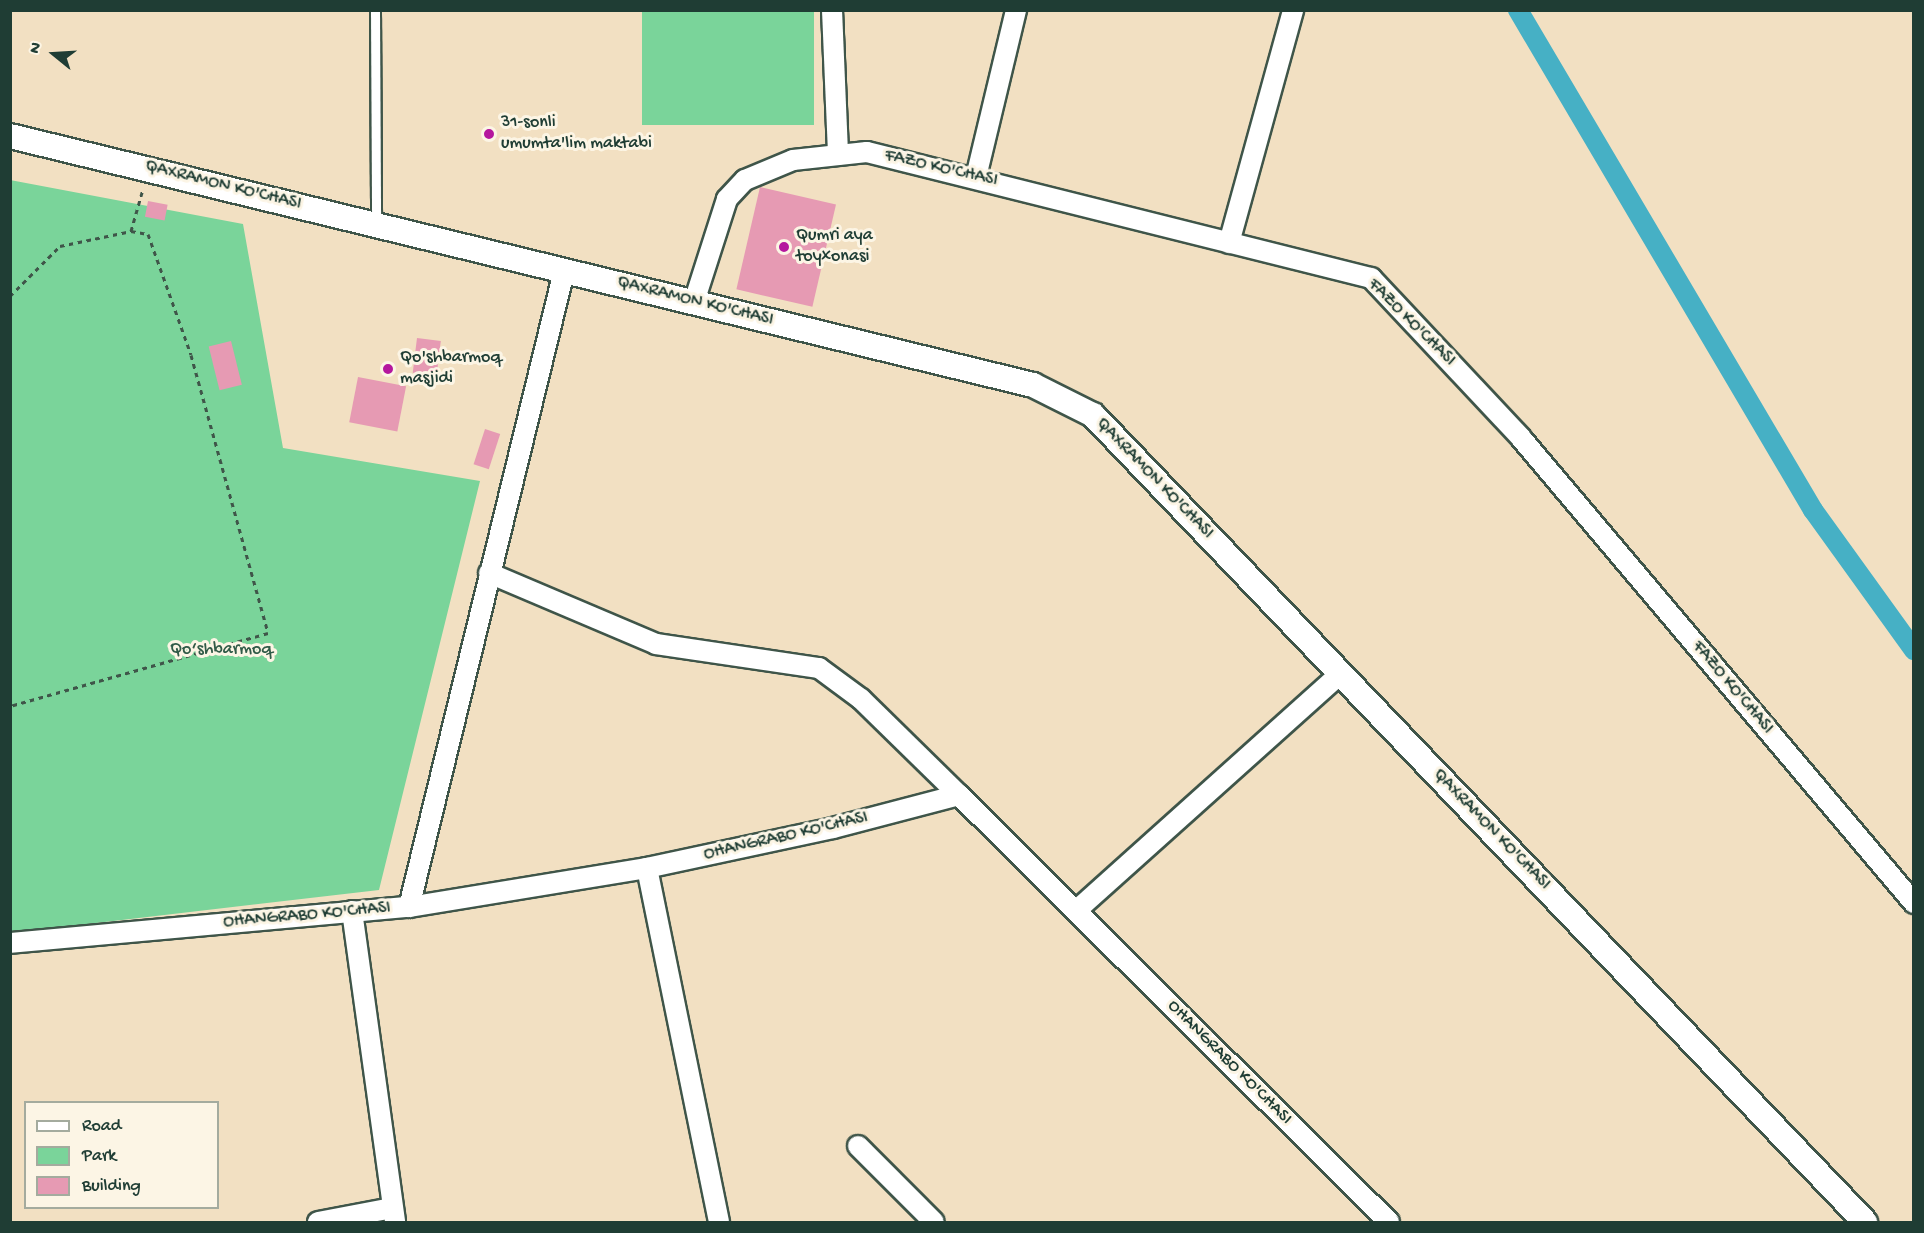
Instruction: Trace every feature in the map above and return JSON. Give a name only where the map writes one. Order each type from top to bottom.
[{"type":"street","points":[[832,10],[838,155]]},
{"type":"street","points":[[976,177],[1016,10]]},
{"type":"street","points":[[1229,243],[1293,10]]},
{"type":"street","name":"QAXRAMON KO'CHASI","points":[[10,136],[1033,385],[1093,415],[1865,1222]]},
{"type":"street","name":"FAZO KO'CHASI","points":[[694,302],[727,199],[745,180],[793,160],[867,152],[976,177],[1371,278],[1521,438],[1914,903]]},
{"type":"street","points":[[410,907],[489,573],[564,271]]},
{"type":"street","points":[[489,573],[656,644],[819,668],[861,699],[959,795]]},
{"type":"street","points":[[1077,910],[1341,673]]},
{"type":"street","name":"OHANGRABO KO'CHASI","points":[[10,943],[410,907],[647,868],[833,828],[959,795],[1389,1222]]},
{"type":"street","points":[[647,868],[719,1222]]},
{"type":"street","points":[[318,1222],[394,1216],[352,911]]},
{"type":"street","points":[[858,1146],[934,1222]]},
{"type":"lane","points":[[375,10],[376,224]]},
{"type":"path","points":[[131,231],[149,168]]},
{"type":"path","points":[[10,296],[60,246],[131,231],[148,234],[191,355],[268,633],[10,706]]},
{"type":"green space","points":[[642,11],[814,11],[814,125],[642,125]]},
{"type":"green space","name":"Qo‘shbarmoq","points":[[10,180],[243,224],[283,448],[480,481],[379,890],[11,933]]},
{"type":"building","name":"Qumri aya toyxonasi","points":[[760,187],[836,205],[812,307],[736,289]]},
{"type":"building","points":[[148,201],[168,205],[165,221],[145,217]]},
{"type":"building","points":[[417,338],[441,341],[437,376],[413,373]]},
{"type":"building","points":[[231,341],[242,385],[220,390],[209,347]]},
{"type":"building","points":[[358,377],[406,386],[397,432],[349,422]]},
{"type":"building","points":[[485,429],[500,434],[489,469],[474,464]]},
{"type":"waterway","points":[[1518,10],[1813,510],[1914,650]]},
{"type":"place","name":"31-sonli umumta'lim maktabi","points":[[489,134]]},
{"type":"place","name":"Qumri aya toyxonasi","points":[[784,247]]},
{"type":"place","name":"Qo'shbarmoq masjidi","points":[[388,369]]}]
